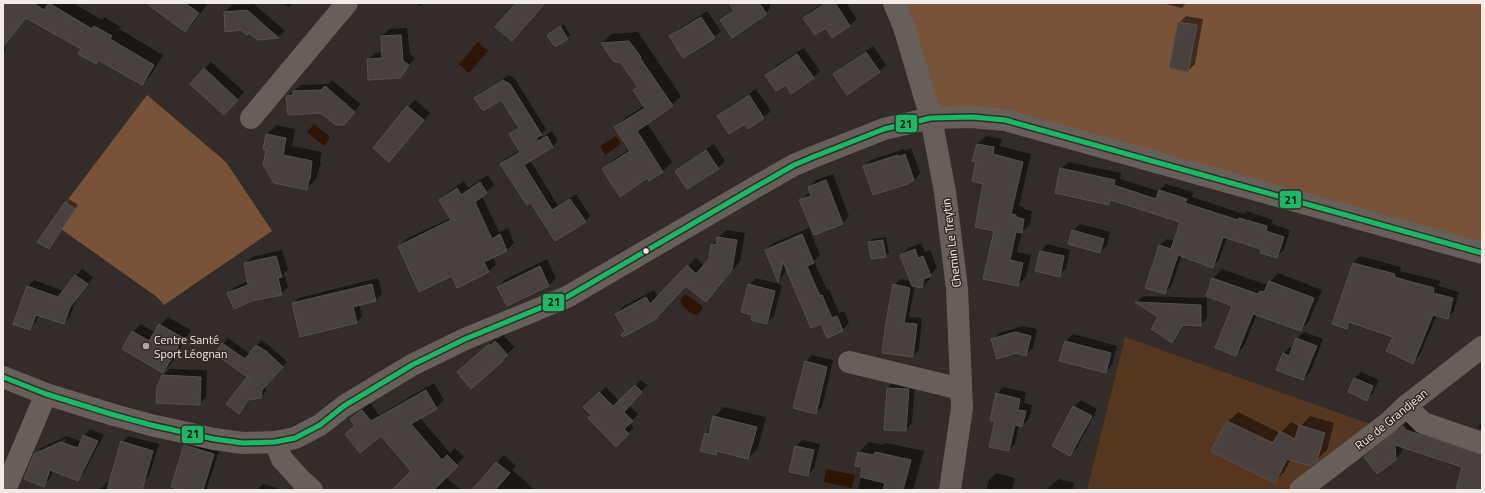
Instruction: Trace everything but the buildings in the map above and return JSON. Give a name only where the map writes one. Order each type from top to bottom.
[{"type":"street","name":"Chemin Le Treytin","points":[[894,3],[904,26],[931,118],[946,192],[957,288],[962,389],[962,408],[950,490]]},
{"type":"street","points":[[251,118],[344,6]]},
{"type":"street","points":[[3,378],[46,394],[151,425],[214,439],[243,443],[275,442],[295,438],[320,425],[344,406],[412,365],[465,339],[567,297],[794,165],[884,129],[931,118],[972,117],[1005,120],[1482,253]]},
{"type":"street","name":"Rue de Grandjean","points":[[1300,490],[1388,423],[1406,406],[1482,347]]},
{"type":"street","points":[[849,362],[962,389]]},
{"type":"street","points":[[6,490],[46,394]]},
{"type":"street","points":[[1406,406],[1423,423],[1482,443]]},
{"type":"street","points":[[275,442],[282,459],[306,484]]},
{"type":"shaded area","points":[[894,3],[1482,3],[1482,253],[1005,120],[931,118]]},
{"type":"shaded area","points":[[478,42],[488,51],[469,73],[459,64]]},
{"type":"shaded area","points":[[147,95],[226,162],[272,231],[164,305],[157,297],[51,222]]},
{"type":"shaded area","points":[[314,124],[330,137],[324,146],[307,132]]},
{"type":"shaded area","points":[[616,136],[621,144],[605,155],[600,146]]},
{"type":"shaded area","points":[[684,295],[689,296],[702,306],[702,310],[698,315],[690,312],[681,303],[680,301]]},
{"type":"shaded area","points":[[1125,337],[1370,424],[1285,490],[1087,490]]},
{"type":"shaded area","points":[[826,469],[855,475],[852,488],[824,482]]},
{"type":"transit line","name":"21","points":[[3,377],[46,394],[114,415],[214,439],[243,443],[275,442],[295,438],[320,425],[344,406],[412,365],[465,339],[567,297],[794,165],[884,129],[931,118],[972,117],[1005,120],[1482,253]]},
{"type":"place","name":"Centre Santé Sport Léognan","points":[[146,346]]}]
